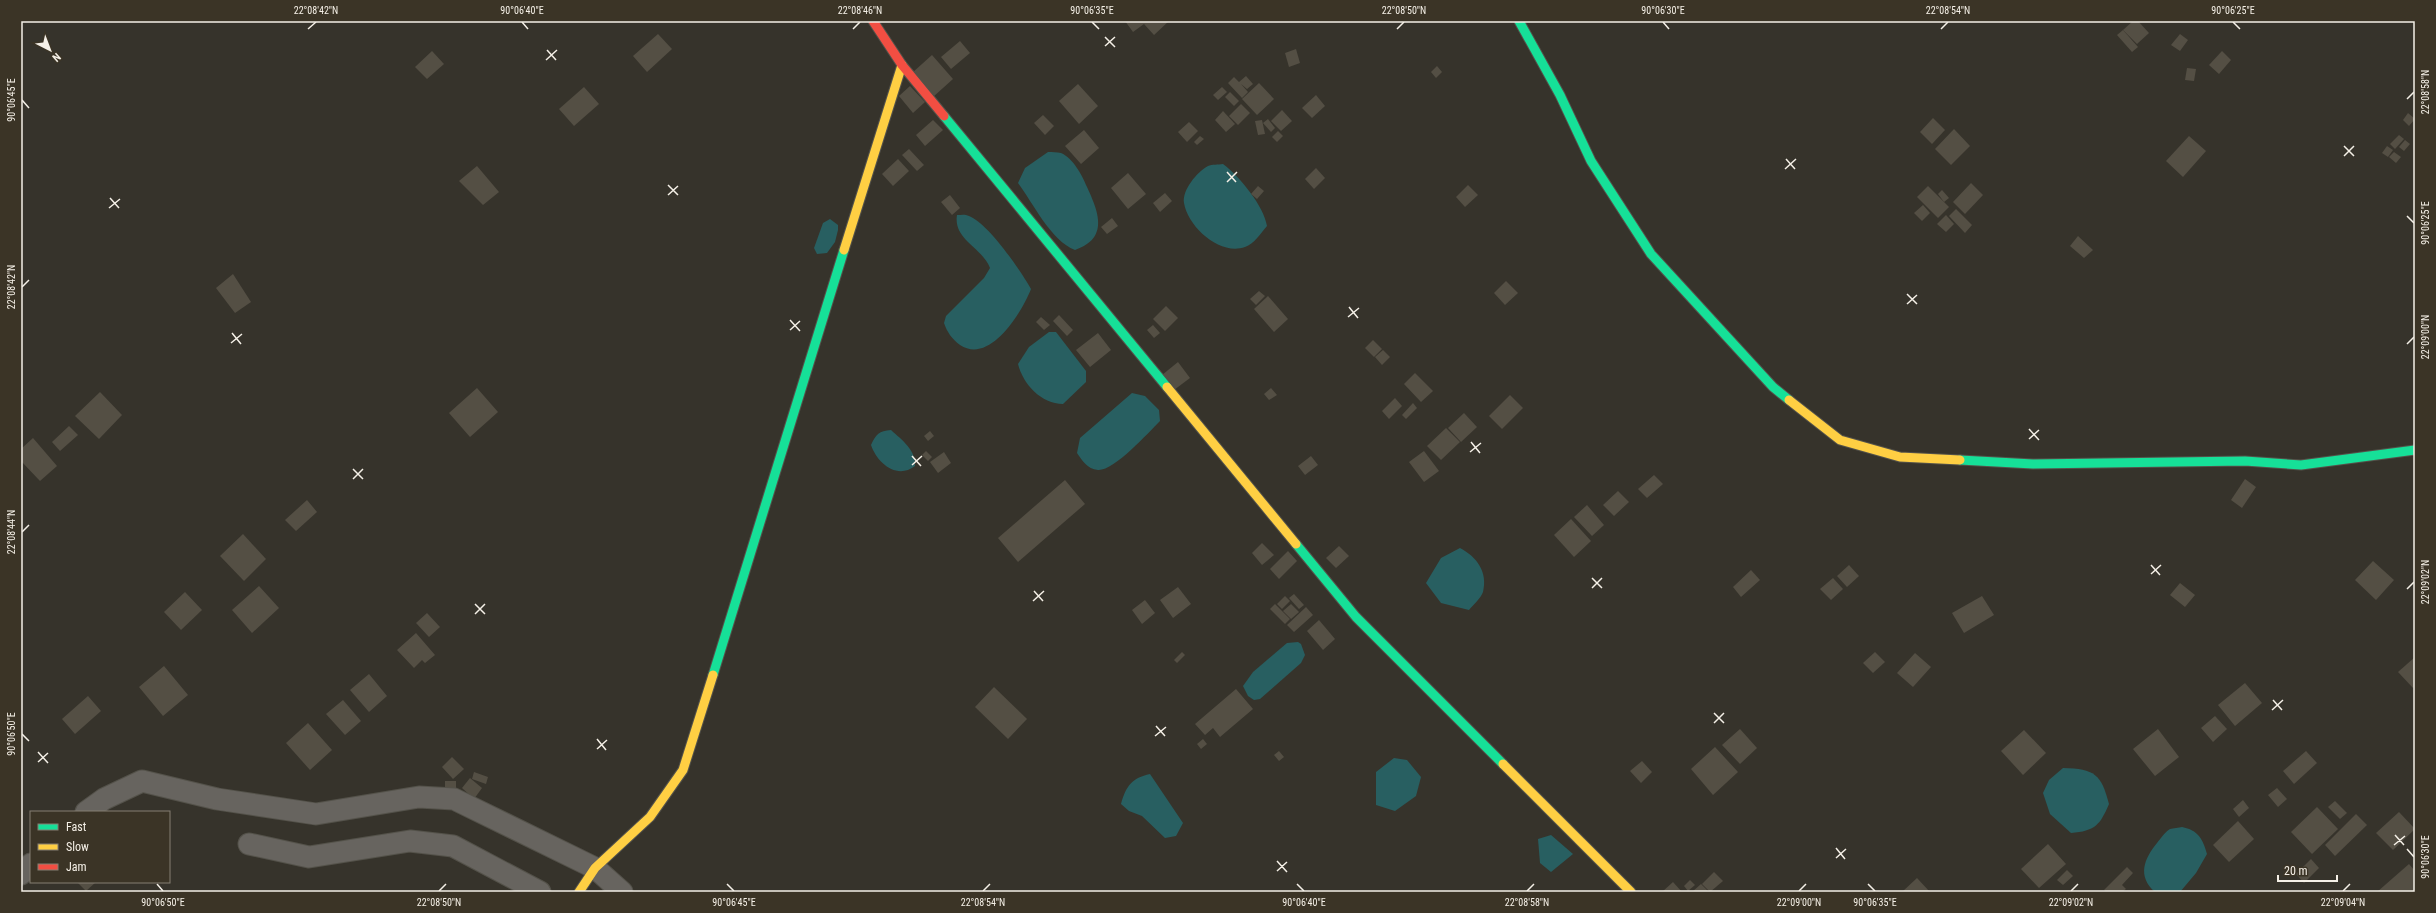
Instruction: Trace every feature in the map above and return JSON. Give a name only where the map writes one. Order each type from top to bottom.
[{"type":"street","points":[[873,21],[902,65],[1356,616],[1631,892]]},
{"type":"street","points":[[1519,21],[1560,95],[1591,161],[1651,254],[1773,387],[1840,440],[1900,457],[2033,464],[2245,461],[2301,466],[2415,450]]},
{"type":"street","points":[[579,892],[595,868],[650,817],[683,770],[902,65]]},
{"type":"street","points":[[87,811],[104,799],[142,781],[217,799],[316,814],[419,797],[454,800],[595,868],[622,892]]},
{"type":"street","points":[[249,844],[309,857],[410,841],[453,846],[540,892]]},
{"type":"street","points":[[21,874],[30,865]]},
{"type":"water","points":[[1048,152],[1061,153],[1073,163],[1080,172],[1095,205],[1098,223],[1097,231],[1086,245],[1075,250],[1058,239],[1050,230],[1018,183],[1025,168]]},
{"type":"water","points":[[1223,164],[1244,184],[1256,201],[1265,218],[1267,226],[1254,241],[1245,247],[1235,249],[1225,247],[1207,237],[1198,230],[1187,212],[1184,203],[1185,193],[1199,172],[1210,165]]},
{"type":"water","points":[[957,215],[969,216],[977,220],[994,237],[1020,271],[1031,289],[1020,310],[1003,333],[993,342],[982,348],[971,349],[960,345],[950,335],[944,323],[946,316],[984,278],[990,268],[981,254],[959,231]]},
{"type":"water","points":[[830,219],[838,225],[835,242],[827,253],[817,254],[814,248],[823,223]]},
{"type":"water","points":[[1049,332],[1056,332],[1086,371],[1086,382],[1063,404],[1047,401],[1034,392],[1024,379],[1018,364],[1029,347]]},
{"type":"water","points":[[1132,393],[1145,396],[1159,410],[1160,421],[1139,442],[1113,464],[1105,469],[1098,470],[1091,468],[1085,464],[1077,453],[1080,438]]},
{"type":"water","points":[[891,430],[911,450],[915,460],[915,466],[908,470],[901,471],[888,468],[878,458],[871,445],[878,434]]},
{"type":"water","points":[[1460,548],[1471,556],[1480,566],[1484,578],[1483,592],[1469,610],[1441,603],[1426,583],[1441,558]]},
{"type":"water","points":[[1298,642],[1301,644],[1305,655],[1301,663],[1260,699],[1254,700],[1248,696],[1243,686],[1253,672],[1287,643]]},
{"type":"water","points":[[1394,758],[1407,760],[1421,777],[1416,796],[1395,811],[1376,805],[1376,772]]},
{"type":"water","points":[[2063,768],[2083,770],[2095,775],[2103,786],[2106,794],[2109,804],[2103,817],[2096,826],[2086,831],[2071,833],[2050,814],[2043,793],[2049,780]]},
{"type":"water","points":[[1150,774],[1183,823],[1176,836],[1165,838],[1142,816],[1129,811],[1121,804],[1125,792],[1131,784],[1139,778]]},
{"type":"water","points":[[2182,827],[2192,830],[2199,836],[2204,844],[2207,854],[2196,873],[2180,892],[2155,892],[2149,886],[2144,874],[2146,861],[2152,849],[2166,832],[2170,829]]},
{"type":"water","points":[[1551,835],[1573,854],[1551,872],[1540,863],[1538,839]]},
{"type":"building","points":[[1125,21],[1169,21],[1154,35],[1144,24],[1133,32]]},
{"type":"building","points":[[2133,21],[2138,21],[2149,33],[2137,44],[2123,30]]},
{"type":"building","points":[[2123,30],[2138,47],[2132,52],[2117,35]]},
{"type":"building","points":[[658,34],[672,49],[647,72],[633,56]]},
{"type":"building","points":[[2180,34],[2188,40],[2180,51],[2171,45]]},
{"type":"building","points":[[960,41],[970,53],[951,69],[941,57]]},
{"type":"building","points":[[1296,49],[1300,63],[1289,67],[1285,53]]},
{"type":"building","points":[[432,51],[444,64],[427,79],[415,67]]},
{"type":"building","points":[[2222,51],[2231,60],[2219,74],[2209,65]]},
{"type":"building","points":[[932,55],[953,79],[933,97],[912,73]]},
{"type":"building","points":[[1437,66],[1442,72],[1436,78],[1431,72]]},
{"type":"building","points":[[2187,68],[2196,69],[2194,81],[2185,80]]},
{"type":"building","points":[[1246,76],[1253,84],[1247,89],[1241,84],[1248,92],[1242,98],[1228,83],[1234,77],[1239,82]]},
{"type":"building","points":[[1259,83],[1274,99],[1257,115],[1242,99]]},
{"type":"building","points":[[1078,84],[1098,106],[1079,124],[1059,101]]},
{"type":"building","points":[[910,86],[925,102],[913,113],[899,96]]},
{"type":"building","points":[[584,87],[599,104],[574,126],[559,109]]},
{"type":"building","points":[[1222,87],[1227,92],[1218,100],[1213,95]]},
{"type":"building","points":[[1230,92],[1239,101],[1234,106],[1225,97]]},
{"type":"building","points":[[1316,95],[1325,106],[1312,118],[1302,108]]},
{"type":"building","points":[[1241,104],[1250,113],[1238,125],[1229,116]]},
{"type":"building","points":[[1282,110],[1292,121],[1281,131],[1271,121]]},
{"type":"building","points":[[1223,111],[1235,124],[1226,132],[1215,120]]},
{"type":"building","points":[[2408,113],[2415,119],[2409,126],[2403,120]]},
{"type":"building","points":[[1043,115],[1054,126],[1045,135],[1034,123]]},
{"type":"building","points":[[1933,118],[1945,130],[1932,144],[1920,132]]},
{"type":"building","points":[[1268,119],[1275,128],[1271,132],[1263,123]]},
{"type":"building","points":[[933,120],[943,130],[925,146],[916,135]]},
{"type":"building","points":[[1262,120],[1265,134],[1258,135],[1255,121]]},
{"type":"building","points":[[1189,122],[1198,131],[1187,142],[1178,132]]},
{"type":"building","points":[[1954,129],[1970,146],[1951,165],[1935,149]]},
{"type":"building","points":[[1084,130],[1099,148],[1081,164],[1065,146]]},
{"type":"building","points":[[1278,131],[1283,136],[1277,142],[1272,137]]},
{"type":"building","points":[[2399,135],[2404,139],[2395,149],[2390,144]]},
{"type":"building","points":[[1200,136],[1204,139],[1197,145],[1194,142]]},
{"type":"building","points":[[2189,136],[2206,151],[2183,177],[2166,161]]},
{"type":"building","points":[[2405,140],[2410,144],[2404,151],[2399,147]]},
{"type":"building","points":[[2387,146],[2393,150],[2388,157],[2382,153]]},
{"type":"building","points":[[909,149],[924,165],[917,171],[902,155]]},
{"type":"building","points":[[2394,152],[2401,157],[2396,163],[2389,157]]},
{"type":"building","points":[[898,159],[909,171],[893,186],[882,174]]},
{"type":"building","points":[[477,166],[499,192],[483,205],[459,181]]},
{"type":"building","points":[[1316,168],[1325,178],[1314,189],[1305,179]]},
{"type":"building","points":[[1128,173],[1146,194],[1128,209],[1111,188]]},
{"type":"building","points":[[1971,183],[1983,195],[1965,214],[1953,202]]},
{"type":"building","points":[[1468,185],[1478,195],[1465,207],[1456,197]]},
{"type":"building","points":[[1258,186],[1264,191],[1257,199],[1251,194]]},
{"type":"building","points":[[1928,186],[1949,207],[1938,218],[1917,197]]},
{"type":"building","points":[[1942,190],[1949,198],[1944,202],[1938,194]]},
{"type":"building","points":[[1165,193],[1172,201],[1160,212],[1153,203]]},
{"type":"building","points":[[950,195],[960,208],[952,215],[941,202]]},
{"type":"building","points":[[1923,205],[1930,213],[1922,221],[1914,213]]},
{"type":"building","points":[[1956,209],[1972,225],[1965,233],[1949,216]]},
{"type":"building","points":[[1946,215],[1954,224],[1946,232],[1937,224]]},
{"type":"building","points":[[1112,218],[1118,226],[1107,234],[1101,227]]},
{"type":"building","points":[[2078,236],[2093,250],[2084,258],[2070,246]]},
{"type":"building","points":[[233,274],[251,302],[235,313],[216,288]]},
{"type":"building","points":[[1506,281],[1518,293],[1505,305],[1494,293]]},
{"type":"building","points":[[1259,291],[1265,296],[1256,305],[1250,299]]},
{"type":"building","points":[[1268,296],[1288,319],[1274,332],[1254,309]]},
{"type":"building","points":[[1166,306],[1178,318],[1165,331],[1153,319]]},
{"type":"building","points":[[1059,315],[1073,330],[1067,336],[1053,321]]},
{"type":"building","points":[[1041,317],[1050,325],[1044,330],[1036,322]]},
{"type":"building","points":[[1153,325],[1160,333],[1154,338],[1147,330]]},
{"type":"building","points":[[1098,333],[1111,350],[1090,367],[1076,350]]},
{"type":"building","points":[[1373,340],[1382,349],[1374,357],[1365,348]]},
{"type":"building","points":[[1383,350],[1390,357],[1382,365],[1375,357]]},
{"type":"building","points":[[1178,362],[1190,378],[1174,390],[1162,375]]},
{"type":"building","points":[[1415,373],[1433,391],[1421,402],[1404,384]]},
{"type":"building","points":[[477,388],[498,412],[470,437],[449,413]]},
{"type":"building","points":[[1271,388],[1277,395],[1269,400],[1264,394]]},
{"type":"building","points":[[100,392],[122,415],[99,439],[75,416]]},
{"type":"building","points":[[1510,395],[1523,408],[1502,429],[1489,416]]},
{"type":"building","points":[[1395,398],[1402,406],[1389,419],[1382,411]]},
{"type":"building","points":[[1413,403],[1417,408],[1406,419],[1402,415]]},
{"type":"building","points":[[1464,413],[1477,427],[1461,442],[1448,428]]},
{"type":"building","points":[[69,426],[78,435],[60,451],[52,442]]},
{"type":"building","points":[[1446,428],[1460,442],[1441,460],[1427,446]]},
{"type":"building","points":[[930,431],[934,436],[928,441],[924,436]]},
{"type":"building","points":[[33,438],[57,466],[40,481],[21,461],[21,449]]},
{"type":"building","points":[[926,451],[932,457],[928,461],[922,455]]},
{"type":"building","points":[[1424,451],[1439,471],[1424,482],[1409,462]]},
{"type":"building","points":[[944,452],[951,463],[938,473],[930,462]]},
{"type":"building","points":[[1311,456],[1318,465],[1305,475],[1298,466]]},
{"type":"building","points":[[1654,475],[1663,484],[1647,498],[1638,489]]},
{"type":"building","points":[[2245,479],[2256,487],[2242,508],[2231,500]]},
{"type":"building","points":[[1065,480],[1085,504],[1018,562],[998,538]]},
{"type":"building","points":[[1618,491],[1629,502],[1614,516],[1603,505]]},
{"type":"building","points":[[307,500],[317,512],[296,531],[285,520]]},
{"type":"building","points":[[1587,505],[1604,525],[1592,536],[1574,517]]},
{"type":"building","points":[[1571,519],[1591,541],[1574,557],[1554,535]]},
{"type":"building","points":[[243,534],[266,559],[244,581],[220,556]]},
{"type":"building","points":[[1262,543],[1274,555],[1262,565],[1252,553]]},
{"type":"building","points":[[1339,546],[1349,556],[1336,568],[1326,558]]},
{"type":"building","points":[[1288,551],[1297,561],[1279,579],[1270,569]]},
{"type":"building","points":[[2373,561],[2394,580],[2376,600],[2355,580]]},
{"type":"building","points":[[1849,565],[1859,576],[1847,587],[1837,576]]},
{"type":"building","points":[[1751,570],[1760,580],[1741,597],[1733,587]]},
{"type":"building","points":[[1833,578],[1843,589],[1831,600],[1820,589]]},
{"type":"building","points":[[2180,583],[2195,595],[2185,607],[2170,595]]},
{"type":"building","points":[[259,586],[279,608],[252,633],[232,610]]},
{"type":"building","points":[[1178,587],[1191,604],[1173,618],[1160,600]]},
{"type":"building","points":[[185,592],[202,610],[181,630],[164,612]]},
{"type":"building","points":[[1294,594],[1304,605],[1299,609],[1289,598]]},
{"type":"building","points":[[1285,596],[1290,601],[1282,609],[1277,604]]},
{"type":"building","points":[[1982,596],[1994,615],[1964,633],[1952,613]]},
{"type":"building","points":[[1145,600],[1155,613],[1142,624],[1132,610]]},
{"type":"building","points":[[1275,604],[1290,619],[1285,624],[1270,609]]},
{"type":"building","points":[[1291,604],[1299,612],[1291,619],[1283,611]]},
{"type":"building","points":[[1306,607],[1313,615],[1294,632],[1287,625]]},
{"type":"building","points":[[427,613],[440,627],[429,637],[416,623]]},
{"type":"building","points":[[1319,620],[1335,639],[1323,650],[1307,631]]},
{"type":"building","points":[[416,633],[435,655],[425,663],[422,660],[414,668],[397,650]]},
{"type":"building","points":[[1182,652],[1185,655],[1177,663],[1174,660]]},
{"type":"building","points":[[1875,652],[1885,662],[1873,673],[1863,663]]},
{"type":"building","points":[[1915,653],[1931,667],[1913,687],[1897,673]]},
{"type":"building","points":[[2415,657],[2415,686],[2413,688],[2398,672]]},
{"type":"building","points":[[164,666],[188,695],[163,716],[139,687]]},
{"type":"building","points":[[369,674],[387,696],[369,712],[350,690]]},
{"type":"building","points":[[2245,683],[2262,703],[2235,726],[2218,705]]},
{"type":"building","points":[[994,687],[1027,719],[1008,739],[975,707]]},
{"type":"building","points":[[1236,689],[1253,709],[1220,737],[1213,728],[1205,735],[1195,724]]},
{"type":"building","points":[[88,696],[101,711],[75,734],[62,719]]},
{"type":"building","points":[[343,700],[361,721],[345,735],[326,714]]},
{"type":"building","points":[[2215,716],[2227,729],[2213,742],[2201,728]]},
{"type":"building","points":[[308,723],[332,750],[310,770],[286,743]]},
{"type":"building","points":[[1740,729],[1757,748],[1740,764],[1722,745]]},
{"type":"building","points":[[2158,729],[2179,757],[2155,776],[2133,749]]},
{"type":"building","points":[[2024,730],[2046,753],[2023,775],[2001,751]]},
{"type":"building","points":[[1203,739],[1207,744],[1201,749],[1197,744]]},
{"type":"building","points":[[1715,747],[1738,772],[1713,795],[1691,769]]},
{"type":"building","points":[[1279,751],[1284,757],[1279,761],[1274,755]]},
{"type":"building","points":[[2306,751],[2317,763],[2294,784],[2283,771]]},
{"type":"building","points":[[452,757],[464,769],[453,779],[442,767]]},
{"type":"building","points":[[1642,761],[1652,772],[1641,783],[1630,771]]},
{"type":"building","points":[[474,772],[488,777],[486,784],[472,779]]},
{"type":"building","points":[[470,778],[482,788],[474,799],[462,788]]},
{"type":"building","points":[[445,781],[456,781],[456,790],[445,790]]},
{"type":"building","points":[[2277,788],[2287,799],[2278,807],[2268,795]]},
{"type":"building","points":[[2243,800],[2249,808],[2239,817],[2233,809]]},
{"type":"building","points":[[2335,801],[2347,813],[2340,819],[2328,807]]},
{"type":"building","points":[[2317,807],[2338,829],[2312,854],[2291,832]]},
{"type":"building","points":[[2399,812],[2415,829],[2393,850],[2376,833]]},
{"type":"building","points":[[2356,814],[2367,825],[2335,856],[2325,845]]},
{"type":"building","points":[[2238,821],[2254,839],[2229,862],[2213,845]]},
{"type":"building","points":[[2048,844],[2066,864],[2039,888],[2021,869]]},
{"type":"building","points":[[2311,859],[2319,868],[2304,883],[2296,874]]},
{"type":"building","points":[[2409,864],[2415,871],[2415,892],[2377,892]]},
{"type":"building","points":[[2127,867],[2133,873],[2122,885],[2126,889],[2122,892],[2107,892],[2104,890]]},
{"type":"building","points":[[2067,870],[2073,876],[2063,885],[2057,880]]},
{"type":"building","points":[[1714,872],[1723,881],[1710,892],[1702,884]]},
{"type":"building","points":[[1917,878],[1930,892],[1902,892]]},
{"type":"building","points":[[1690,880],[1695,885],[1688,891],[1684,886]]},
{"type":"building","points":[[1673,882],[1682,892],[1662,892]]},
{"type":"building","points":[[78,883],[95,883],[86,891]]},
{"type":"building","points":[[1701,884],[1709,892],[1692,892]]},
{"type":"traffic: fast","points":[[1519,21],[1560,95],[1591,161],[1651,254],[1773,387],[1789,400]]},
{"type":"traffic: fast","points":[[944,116],[1167,387]]},
{"type":"traffic: fast","points":[[713,675],[844,250]]},
{"type":"traffic: fast","points":[[1960,460],[2033,464],[2245,461],[2301,465],[2415,450]]},
{"type":"traffic: fast","points":[[1296,544],[1356,617],[1503,764]]},
{"type":"traffic: slow","points":[[844,250],[902,65]]},
{"type":"traffic: slow","points":[[1167,387],[1296,544]]},
{"type":"traffic: slow","points":[[1789,400],[1840,440],[1900,457],[1960,460]]},
{"type":"traffic: slow","points":[[579,892],[595,868],[650,817],[683,770],[713,675]]},
{"type":"traffic: slow","points":[[1503,764],[1631,892]]},
{"type":"traffic: jam","points":[[873,21],[902,65],[944,116]]}]
